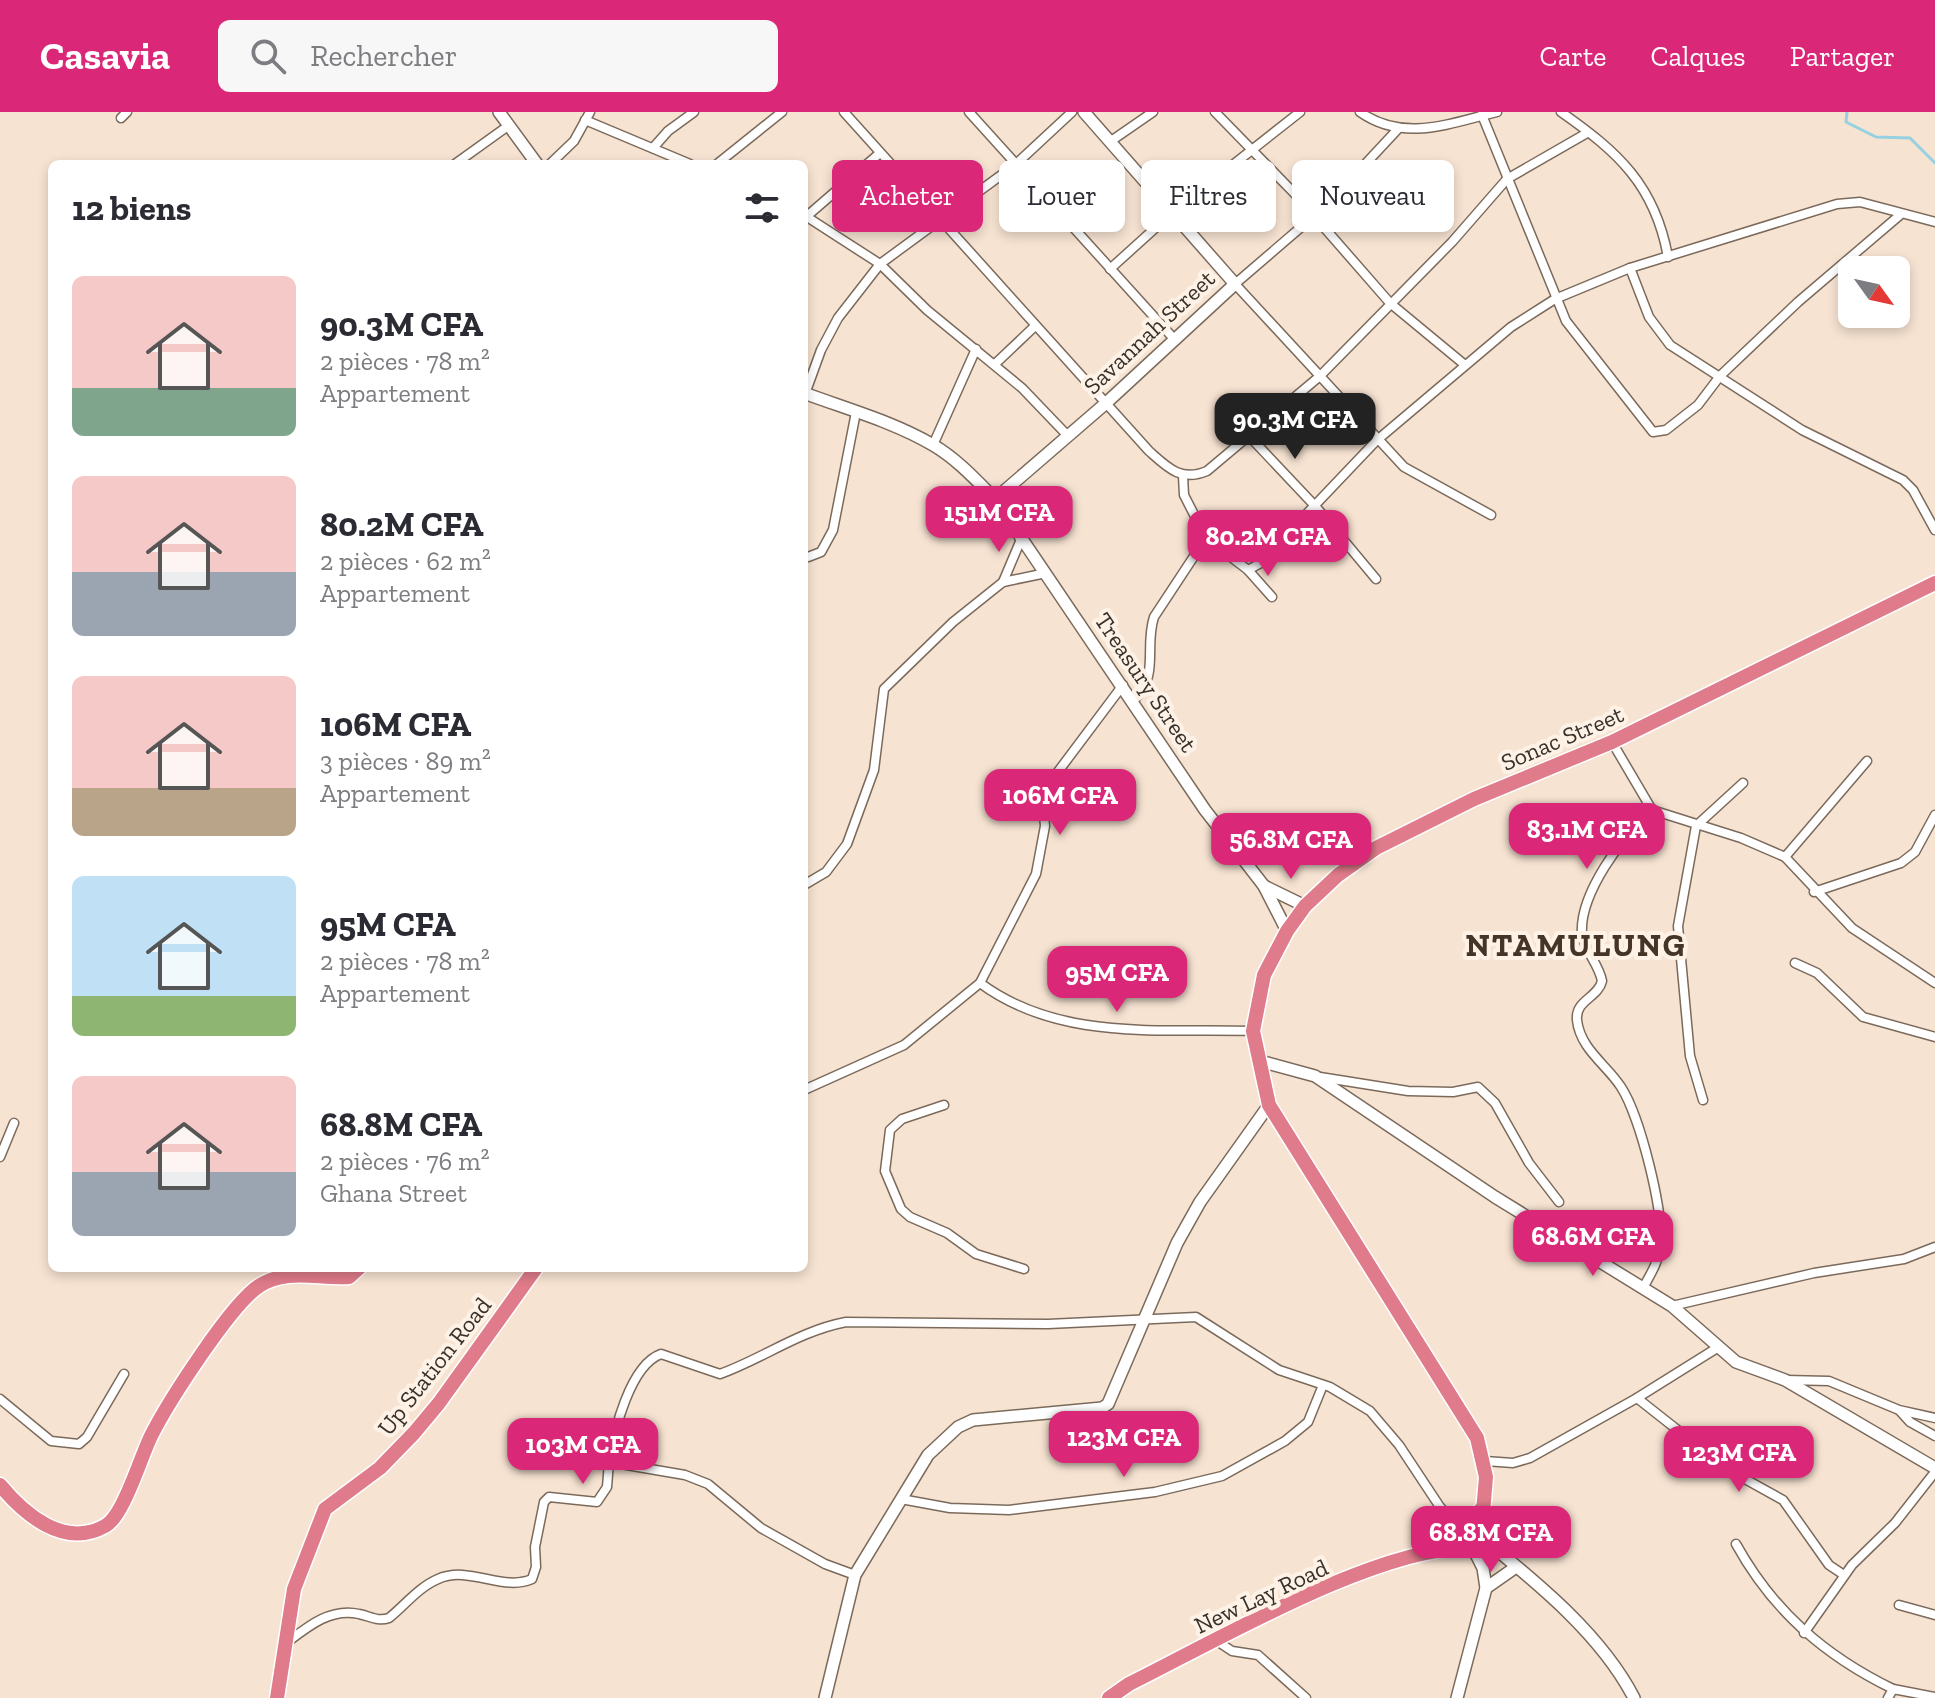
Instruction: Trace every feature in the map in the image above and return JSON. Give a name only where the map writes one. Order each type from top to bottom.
[{"type":"highway","name":"Sonac Street","points":[[1476,1543],[1485,1504],[1485,1461],[1463,1411],[1269,1105],[1253,1031],[1264,975],[1287,931],[1305,906],[1338,875],[1376,848],[1474,799],[1612,742],[1934,586]]},
{"type":"highway","points":[[0,1485],[31,1517],[58,1531],[82,1532],[106,1526],[118,1511],[153,1433],[240,1300],[262,1284],[283,1275],[349,1277],[355,1272]]},
{"type":"highway","name":"Up Station Road","points":[[277,1698],[282,1647],[294,1589],[325,1509],[380,1468],[414,1433],[533,1272]]},
{"type":"highway","points":[[1439,1548],[1464,1531],[1485,1504]]},
{"type":"highway","points":[[1464,1531],[1462,1543],[1476,1543]]},
{"type":"highway","points":[[1439,1548],[1476,1543]]},
{"type":"highway","name":"New Lay Road","points":[[1109,1698],[1317,1592],[1439,1548]]},
{"type":"street","points":[[499,112],[534,160]]},
{"type":"street","points":[[653,148],[668,131],[694,112]]},
{"type":"street","points":[[722,160],[782,112]]},
{"type":"street","points":[[844,112],[886,160]]},
{"type":"street","points":[[969,112],[1011,160]]},
{"type":"street","points":[[1020,160],[1072,112]]},
{"type":"street","name":"Savannah Street","points":[[1084,112],[1141,175]]},
{"type":"street","points":[[1111,141],[1153,112]]},
{"type":"street","points":[[1215,112],[1292,194]]},
{"type":"street","points":[[1237,160],[1300,112]]},
{"type":"street","points":[[1360,112],[1397,130],[1437,127],[1497,112]]},
{"type":"street","points":[[1561,112],[1610,149],[1646,191],[1660,219],[1668,257]]},
{"type":"street","points":[[1482,115],[1566,321],[1653,432],[1666,430],[1698,405],[1720,376],[1798,302],[1900,215]]},
{"type":"street","points":[[554,160],[574,141],[588,116],[681,160]]},
{"type":"street","points":[[461,160],[508,126]]},
{"type":"street","points":[[1368,160],[1397,130]]},
{"type":"street","points":[[952,232],[1149,451],[1172,472],[1183,476],[1207,471],[1320,376],[1507,179],[1587,133]]},
{"type":"street","points":[[808,213],[880,153]]},
{"type":"street","points":[[1248,570],[1259,564],[1316,507],[1376,441],[1511,327],[1555,299],[1630,268],[1837,204],[1860,202],[1935,222]]},
{"type":"street","points":[[808,218],[880,264],[927,310],[995,364],[1068,436]]},
{"type":"street","points":[[808,385],[821,350],[838,318],[880,264],[924,232]]},
{"type":"street","points":[[1076,232],[1175,340]]},
{"type":"street","points":[[1110,269],[1151,232]]},
{"type":"street","name":"Savannah Street","points":[[995,499],[1105,404],[1235,284],[1190,232]]},
{"type":"street","points":[[1296,232],[1235,284],[1376,441],[1404,467],[1491,515]]},
{"type":"street","points":[[1327,232],[1390,303],[1465,365]]},
{"type":"street","points":[[1630,268],[1649,317],[1670,345],[1802,430],[1903,480],[1913,490],[1935,530]]},
{"type":"street","points":[[995,364],[1035,326]]},
{"type":"street","points":[[933,445],[976,349]]},
{"type":"street","name":"Treasury Street","points":[[808,394],[933,445],[964,468],[995,499],[1124,685],[1205,810],[1264,886],[1287,931]]},
{"type":"street","points":[[808,557],[821,552],[833,530],[856,412]]},
{"type":"street","points":[[1250,437],[1316,507],[1376,579]]},
{"type":"street","points":[[1183,476],[1184,495],[1206,538],[1248,570],[1272,597]]},
{"type":"street","points":[[1003,582],[1022,537]]},
{"type":"street","points":[[1134,700],[1147,683],[1150,672],[1150,629],[1154,617],[1206,538]]},
{"type":"street","points":[[808,883],[826,872],[847,844],[874,770],[884,689],[953,622],[1003,582],[1046,573]]},
{"type":"street","points":[[808,1088],[904,1045],[980,983],[1036,874],[1045,826],[1042,793],[1124,685]]},
{"type":"street","points":[[1612,742],[1652,810],[1741,838],[1785,857],[1814,892],[1852,928],[1935,983]]},
{"type":"street","points":[[1785,857],[1849,786],[1867,761]]},
{"type":"street","points":[[1703,1100],[1690,1056],[1678,926],[1696,826],[1743,783]]},
{"type":"street","points":[[1643,1288],[1656,1264],[1661,1244],[1648,1164],[1633,1109],[1618,1083],[1586,1045],[1577,1018],[1579,1006],[1600,987],[1602,981],[1584,941],[1587,901],[1631,828],[1652,810]]},
{"type":"street","points":[[1814,892],[1901,863],[1915,852],[1935,815]]},
{"type":"street","name":"Treasury Street","points":[[1264,886],[1305,906]]},
{"type":"street","points":[[1795,963],[1817,973],[1863,1017],[1935,1037]]},
{"type":"street","points":[[980,983],[1025,1010],[1102,1029],[1253,1031]]},
{"type":"street","points":[[1260,1061],[1374,1089],[1453,1092],[1478,1087],[1495,1103],[1529,1163],[1559,1202]]},
{"type":"street","points":[[1315,1076],[1495,1197],[1672,1306],[1736,1362],[1785,1380],[1935,1470],[1895,1523],[1844,1575],[1804,1633]]},
{"type":"street","points":[[944,1105],[902,1119],[890,1130],[885,1171],[901,1209],[910,1217],[947,1233],[976,1254],[1024,1269]]},
{"type":"street","points":[[825,1698],[855,1575],[928,1455],[958,1427],[973,1420],[1102,1408],[1108,1404],[1141,1321],[1200,1202],[1269,1105]]},
{"type":"street","points":[[0,1157],[14,1123]]},
{"type":"street","points":[[1672,1306],[1814,1273],[1904,1259],[1935,1247]]},
{"type":"street","points":[[282,1647],[323,1618],[355,1613],[380,1621],[389,1618],[439,1578],[469,1575],[513,1583],[532,1579],[544,1502],[549,1497],[597,1502],[607,1487],[609,1462],[639,1369],[648,1358],[661,1354],[720,1374],[797,1336],[846,1322],[1048,1324],[1196,1317],[1279,1370],[1323,1385],[1370,1411],[1399,1445],[1440,1507],[1464,1531]]},
{"type":"street","points":[[1485,1461],[1513,1463],[1530,1458],[1637,1398],[1717,1348]]},
{"type":"street","points":[[0,1399],[51,1441],[79,1444],[87,1437],[124,1374]]},
{"type":"street","points":[[1785,1380],[1829,1381],[1899,1410],[1935,1418]]},
{"type":"street","points":[[901,1499],[950,1508],[1009,1510],[1155,1492],[1222,1476],[1285,1441],[1308,1422],[1323,1385]]},
{"type":"street","points":[[1637,1398],[1727,1469],[1783,1500],[1829,1565],[1844,1575]]},
{"type":"street","points":[[1899,1410],[1910,1422],[1935,1436]]},
{"type":"street","points":[[609,1462],[674,1472],[708,1484],[761,1528],[825,1564],[855,1575]]},
{"type":"street","points":[[1476,1543],[1519,1568],[1600,1650],[1634,1698]]},
{"type":"street","points":[[1457,1698],[1486,1588],[1476,1543]]},
{"type":"street","points":[[1736,1544],[1766,1594],[1804,1633],[1890,1693],[1935,1697]]},
{"type":"street","points":[[1486,1588],[1519,1568]]},
{"type":"street","points":[[1899,1605],[1935,1615]]},
{"type":"street","points":[[1217,1641],[1232,1651],[1258,1655],[1306,1698]]},
{"type":"waterway","points":[[1847,112],[1846,122],[1876,137],[1910,138],[1935,163]]},
{"type":"district","name":"NTAMULUNG","points":[[1576,945]]}]
